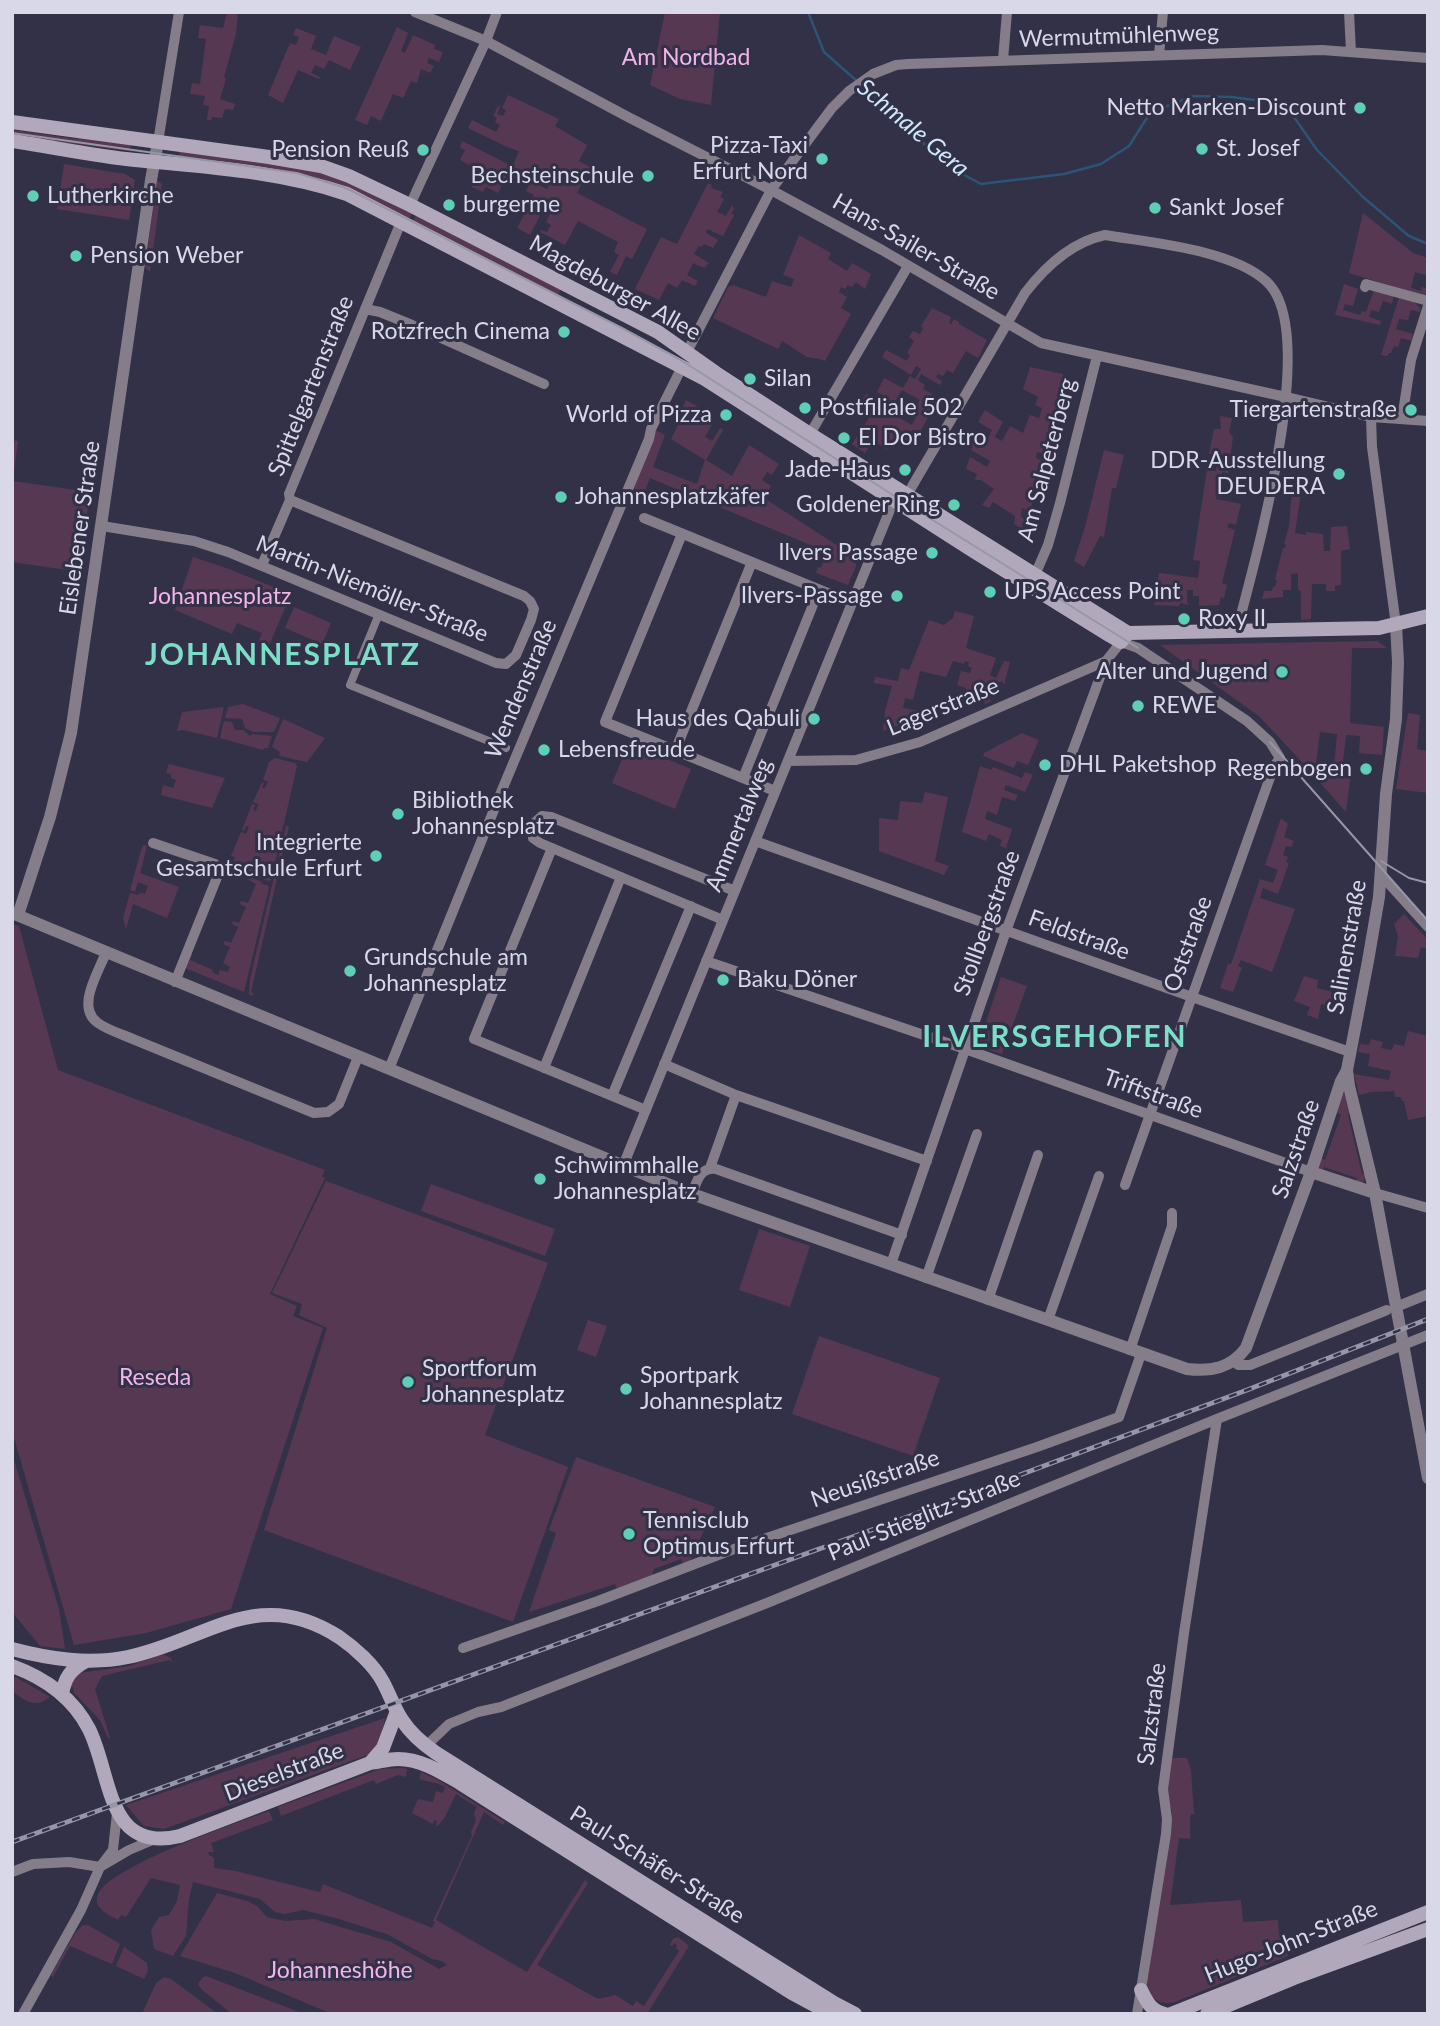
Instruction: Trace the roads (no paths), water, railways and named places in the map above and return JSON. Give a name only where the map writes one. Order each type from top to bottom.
[{"type":"main road","name":"Magdeburger Allee","points":[[12,121],[239,152],[321,166],[349,176],[657,332],[900,498],[1035,575],[1125,638]]},
{"type":"main road","name":"Magdeburger Allee","points":[[12,141],[301,180],[347,194],[705,379],[1125,638]]},
{"type":"main road","points":[[1125,638],[1237,630],[1380,628],[1428,616]]},
{"type":"main road","points":[[12,1649],[39,1656],[86,1661],[124,1658],[176,1642],[230,1620],[261,1615],[290,1616],[314,1624],[340,1638],[359,1654],[382,1679],[403,1723],[430,1755]]},
{"type":"main road","points":[[62,1694],[66,1677],[76,1666],[86,1661]]},
{"type":"main road","points":[[12,1666],[45,1681],[72,1705],[89,1728],[116,1811],[128,1827],[155,1839]]},
{"type":"main road","points":[[370,1763],[383,1748],[397,1712]]},
{"type":"main road","name":"Dieselstraße","points":[[155,1839],[180,1836],[370,1763],[430,1755]]},
{"type":"main road","name":"Paul-Schäfer-Straße","points":[[430,1755],[460,1783],[792,1993],[831,2014]]},
{"type":"main road","name":"Paul-Schäfer-Straße","points":[[430,1755],[855,2014]]},
{"type":"main road","name":"Hugo-John-Straße","points":[[1171,2014],[1428,1912]]},
{"type":"main road","name":"Hugo-John-Straße","points":[[1207,2014],[1428,1929]]},
{"type":"main road","points":[[1141,1990],[1149,2006],[1165,2014]]},
{"type":"street","points":[[158,142],[179,12]]},
{"type":"street","name":"Hans-Sailer-Straße","points":[[415,12],[486,41],[851,232],[1041,343],[1371,417],[1428,421]]},
{"type":"street","points":[[410,205],[497,12]]},
{"type":"street","points":[[1003,60],[1007,12]]},
{"type":"street","points":[[1159,55],[1163,12]]},
{"type":"street","points":[[1349,12],[1351,52]]},
{"type":"street","name":"Wermutmühlenweg","points":[[771,190],[832,108],[860,83],[882,69],[896,65],[1322,50],[1428,58]]},
{"type":"street","name":"Eislebener Straße","points":[[15,914],[50,817],[65,763],[77,698],[158,142]]},
{"type":"street","points":[[687,352],[771,190]]},
{"type":"street","name":"Spittelgartenstraße","points":[[262,565],[401,222]]},
{"type":"street","name":"Ammertalweg","points":[[623,1166],[852,603],[900,498],[1038,276],[1076,245],[1089,238],[1105,235],[1212,255],[1243,266],[1265,280],[1281,300],[1287,326],[1286,397],[1274,478],[1237,630]]},
{"type":"street","points":[[810,434],[908,266]]},
{"type":"street","points":[[1365,288],[1366,284],[1428,304],[1411,360],[1402,419]]},
{"type":"street","points":[[365,309],[412,325],[544,384]]},
{"type":"street","name":"Am Salpeterberg","points":[[1035,575],[1048,545],[1060,503],[1097,356]]},
{"type":"street","name":"Wendenstraße","points":[[389,1069],[651,429],[682,367]]},
{"type":"street","name":"Salinenstraße","points":[[1371,417],[1396,625],[1396,719],[1386,794],[1381,875],[1347,1070],[1375,1193],[1392,1309],[1403,1345],[1428,1478]]},
{"type":"street","name":"Martin-Niemöller-Straße","points":[[102,526],[194,541],[262,565],[496,663],[506,664],[516,655],[534,609],[524,596],[290,500]]},
{"type":"street","points":[[644,518],[852,603]]},
{"type":"street","points":[[682,534],[605,722],[775,791]]},
{"type":"street","points":[[675,751],[752,562]]},
{"type":"street","points":[[743,778],[820,590]]},
{"type":"street","name":"Wendenstraße","points":[[379,614],[350,685],[506,748]]},
{"type":"street","name":"Magdeburger Allee","points":[[1125,638],[1247,721],[1270,743],[1279,758]]},
{"type":"street","name":"Stollbergstraße","points":[[891,1264],[1006,931],[1106,661],[1125,638]]},
{"type":"street","name":"Lagerstraße","points":[[788,761],[856,760],[909,745],[1106,661]]},
{"type":"street","name":"Oststraße","points":[[1125,1185],[1279,758]]},
{"type":"street","points":[[723,920],[536,841],[532,825],[542,816],[551,817],[734,891]]},
{"type":"street","name":"Feldstraße","points":[[755,841],[1350,1052]]},
{"type":"street","points":[[153,843],[215,864],[220,870],[175,982]]},
{"type":"street","points":[[552,848],[474,1039],[646,1110]]},
{"type":"street","points":[[1381,875],[1428,927]]},
{"type":"street","points":[[544,1068],[621,877]]},
{"type":"street","points":[[612,1096],[691,906]]},
{"type":"street","points":[[15,914],[692,1194],[1187,1369],[1216,1369],[1234,1361],[1238,1366],[1250,1365],[1428,1294]]},
{"type":"street","points":[[106,952],[87,1008],[91,1017],[99,1024],[123,1035],[314,1112],[328,1112],[339,1104],[358,1056]]},
{"type":"street","name":"Triftstraße","points":[[706,961],[965,1049],[1311,1172],[1428,1208]]},
{"type":"street","points":[[664,1064],[736,1095],[927,1161]]},
{"type":"street","name":"Salzstraße","points":[[1234,1361],[1246,1348],[1252,1336],[1347,1070]]},
{"type":"street","points":[[692,1194],[700,1174],[710,1168],[736,1095]]},
{"type":"street","points":[[926,1278],[977,1134]]},
{"type":"street","points":[[988,1300],[1038,1155]]},
{"type":"street","points":[[710,1168],[902,1235]]},
{"type":"street","points":[[1048,1320],[1098,1176]]},
{"type":"street","points":[[1135,1352],[1172,1226],[1172,1213]]},
{"type":"street","name":"Paul-Stieglitz-Straße","points":[[430,1755],[449,1724],[478,1712],[501,1707],[755,1608],[1428,1335]]},
{"type":"street","name":"Neusißstraße","points":[[463,1648],[598,1601],[734,1549],[1119,1417],[1135,1352]]},
{"type":"street","name":"Salzstraße","points":[[1137,2014],[1166,1834],[1163,1789],[1217,1419]]},
{"type":"street","points":[[23,2014],[81,1910],[100,1867],[113,1850],[116,1811]]},
{"type":"street","name":"Dieselstraße","points":[[100,1867],[155,1839]]},
{"type":"street","points":[[12,1872],[33,1864],[69,1862],[100,1867]]},
{"type":"waterway","name":"Schmale Gera","points":[[808,12],[824,52],[858,82]]},
{"type":"waterway","name":"Schmale Gera","points":[[863,86],[923,143],[957,171],[981,184],[1064,174],[1101,164],[1129,146],[1150,113],[1193,96],[1232,97],[1276,103],[1294,117],[1317,150],[1363,197],[1409,236],[1428,244]]},
{"type":"tram line","points":[[12,133],[297,173],[346,188],[679,359],[1138,648]]},
{"type":"tram line","points":[[1270,742],[1428,921]]},
{"type":"tram line","points":[[1381,861],[1409,878],[1428,883]]},
{"type":"railway","points":[[12,1842],[910,1516],[1428,1319]]},
{"type":"place","name":"Netto Marken-Discount","points":[[1360,108]]},
{"type":"place","name":"St. Josef","points":[[1202,149]]},
{"type":"place","name":"Pension Reuß","points":[[423,150]]},
{"type":"place","name":"Pizza-Taxi Erfurt Nord","points":[[822,159]]},
{"type":"place","name":"Bechsteinschule","points":[[648,176]]},
{"type":"place","name":"Lutherkirche","points":[[33,196]]},
{"type":"place","name":"burgerme","points":[[449,205]]},
{"type":"place","name":"Sankt Josef","points":[[1155,208]]},
{"type":"place","name":"Pension Weber","points":[[76,256]]},
{"type":"place","name":"Rotzfrech Cinema","points":[[564,332]]},
{"type":"place","name":"Silan","points":[[750,379]]},
{"type":"place","name":"Postfiliale 502","points":[[805,408]]},
{"type":"place","name":"Tiergartenstraße","points":[[1411,410]]},
{"type":"place","name":"World of Pizza","points":[[726,415]]},
{"type":"place","name":"El Dor Bistro","points":[[844,438]]},
{"type":"place","name":"Jade-Haus","points":[[905,470]]},
{"type":"place","name":"DDR-Ausstellung DEUDERA","points":[[1339,474]]},
{"type":"place","name":"Johannesplatzkäfer","points":[[561,497]]},
{"type":"place","name":"Goldener Ring","points":[[954,505]]},
{"type":"place","name":"Ilvers Passage","points":[[932,553]]},
{"type":"place","name":"UPS Access Point","points":[[990,592]]},
{"type":"place","name":"Ilvers-Passage","points":[[897,596]]},
{"type":"place","name":"Roxy II","points":[[1184,619]]},
{"type":"place","name":"Alter und Jugend","points":[[1282,672]]},
{"type":"place","name":"REWE","points":[[1138,706]]},
{"type":"place","name":"Haus des Qabuli","points":[[814,719]]},
{"type":"place","name":"Lebensfreude","points":[[544,750]]},
{"type":"place","name":"DHL Paketshop","points":[[1045,765]]},
{"type":"place","name":"Regenbogen","points":[[1366,769]]},
{"type":"place","name":"Bibliothek Johannesplatz","points":[[398,814]]},
{"type":"place","name":"Integrierte Gesamtschule Erfurt","points":[[376,856]]},
{"type":"place","name":"Grundschule am Johannesplatz","points":[[350,971]]},
{"type":"place","name":"Baku Döner","points":[[723,980]]},
{"type":"place","name":"Schwimmhalle Johannesplatz","points":[[540,1179]]},
{"type":"place","name":"Sportforum Johannesplatz","points":[[408,1382]]},
{"type":"place","name":"Sportpark Johannesplatz","points":[[626,1389]]},
{"type":"place","name":"Tennisclub Optimus Erfurt","points":[[629,1534]]},
{"type":"district","name":"JOHANNESPLATZ","points":[[283,655]]},
{"type":"district","name":"ILVERSGEHOFEN","points":[[1055,1037]]},
{"type":"park label","name":"Am Nordbad","points":[[686,58]]},
{"type":"park label","name":"Johannesplatz","points":[[220,597]]},
{"type":"park label","name":"Reseda","points":[[155,1378]]},
{"type":"park label","name":"Johanneshöhe","points":[[340,1971]]}]
